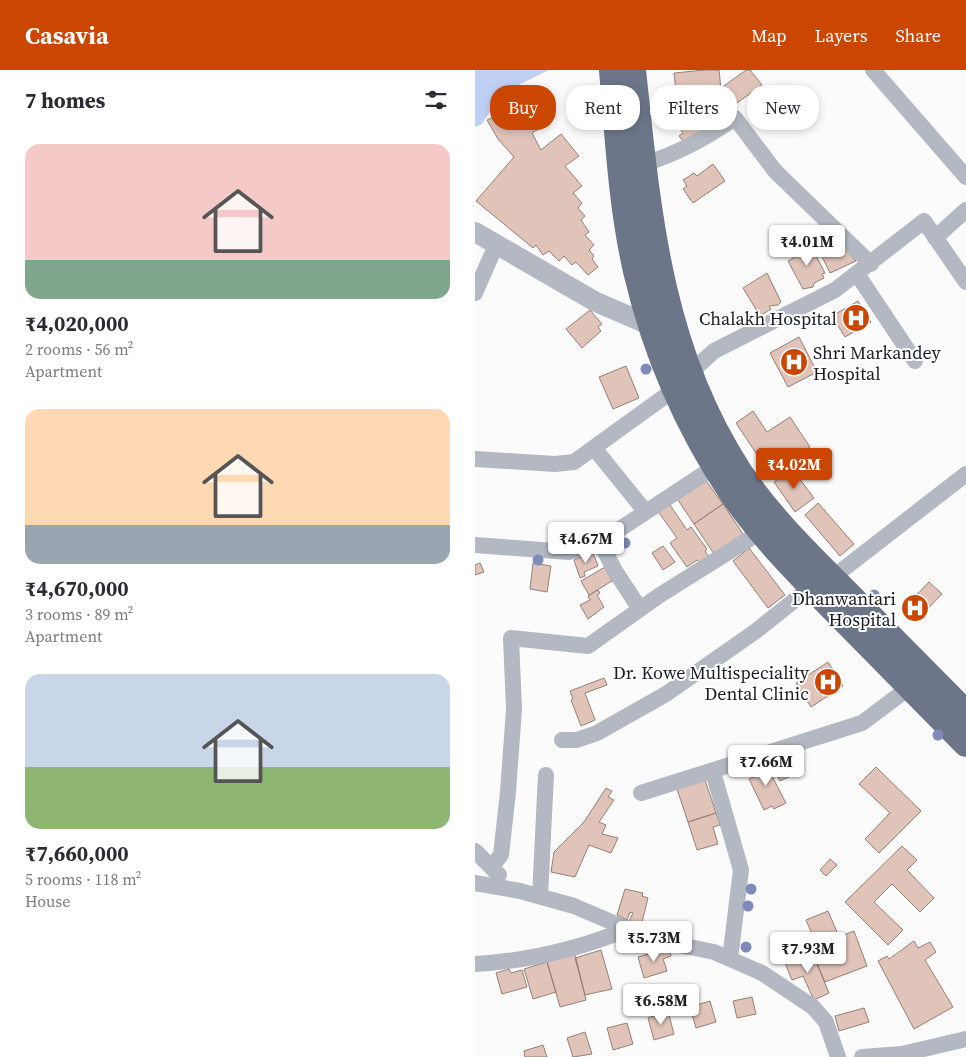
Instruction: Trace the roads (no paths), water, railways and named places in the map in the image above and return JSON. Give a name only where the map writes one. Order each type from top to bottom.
[{"type":"highway","points":[[612,70],[629,234],[637,275],[651,326],[683,381],[704,408],[740,471],[793,538],[822,582],[910,687],[966,744]]},
{"type":"highway","points":[[633,70],[643,164],[660,278],[683,381],[716,466],[731,491],[762,531],[822,582],[966,713]]},
{"type":"street","points":[[873,70],[966,177]]},
{"type":"street","points":[[643,164],[670,156],[699,142],[735,118],[775,171],[871,264]]},
{"type":"street","points":[[935,238],[966,210]]},
{"type":"street","points":[[475,460],[555,464],[574,462],[683,381],[714,351],[835,290],[871,264],[924,221],[966,282]]},
{"type":"street","points":[[475,232],[596,302],[651,326]]},
{"type":"street","points":[[475,293],[496,245]]},
{"type":"street","points":[[857,274],[915,361]]},
{"type":"street","points":[[594,448],[645,511]]},
{"type":"street","points":[[475,545],[569,552],[594,546],[716,466]]},
{"type":"street","points":[[562,740],[577,740],[597,733],[666,694],[963,480]]},
{"type":"street","points":[[493,866],[501,855],[508,792],[514,709],[511,638],[588,646],[640,609],[762,531]]},
{"type":"street","points":[[600,542],[615,572],[640,609]]},
{"type":"street","points":[[641,793],[713,772],[862,723],[910,687]]},
{"type":"street","points":[[713,772],[741,870],[730,959]]},
{"type":"street","points":[[540,896],[547,774]]},
{"type":"street","points":[[475,851],[493,866],[509,889]]},
{"type":"street","points":[[475,883],[540,896],[574,906],[651,939],[714,952],[762,973],[813,1007],[827,1022],[838,1057]]},
{"type":"street","points":[[475,964],[540,956],[589,944],[628,929]]},
{"type":"street","points":[[862,1057],[902,1054],[966,1039]]},
{"type":"place","name":"Chalakh Hospital","points":[[856,318]]},
{"type":"place","name":"Shri Markandey Hospital","points":[[794,362]]},
{"type":"place","name":"Dhanwantari Hospital","points":[[915,608]]},
{"type":"place","name":"Dr. Kowe Multispeciality Dental Clinic","points":[[828,682]]}]
